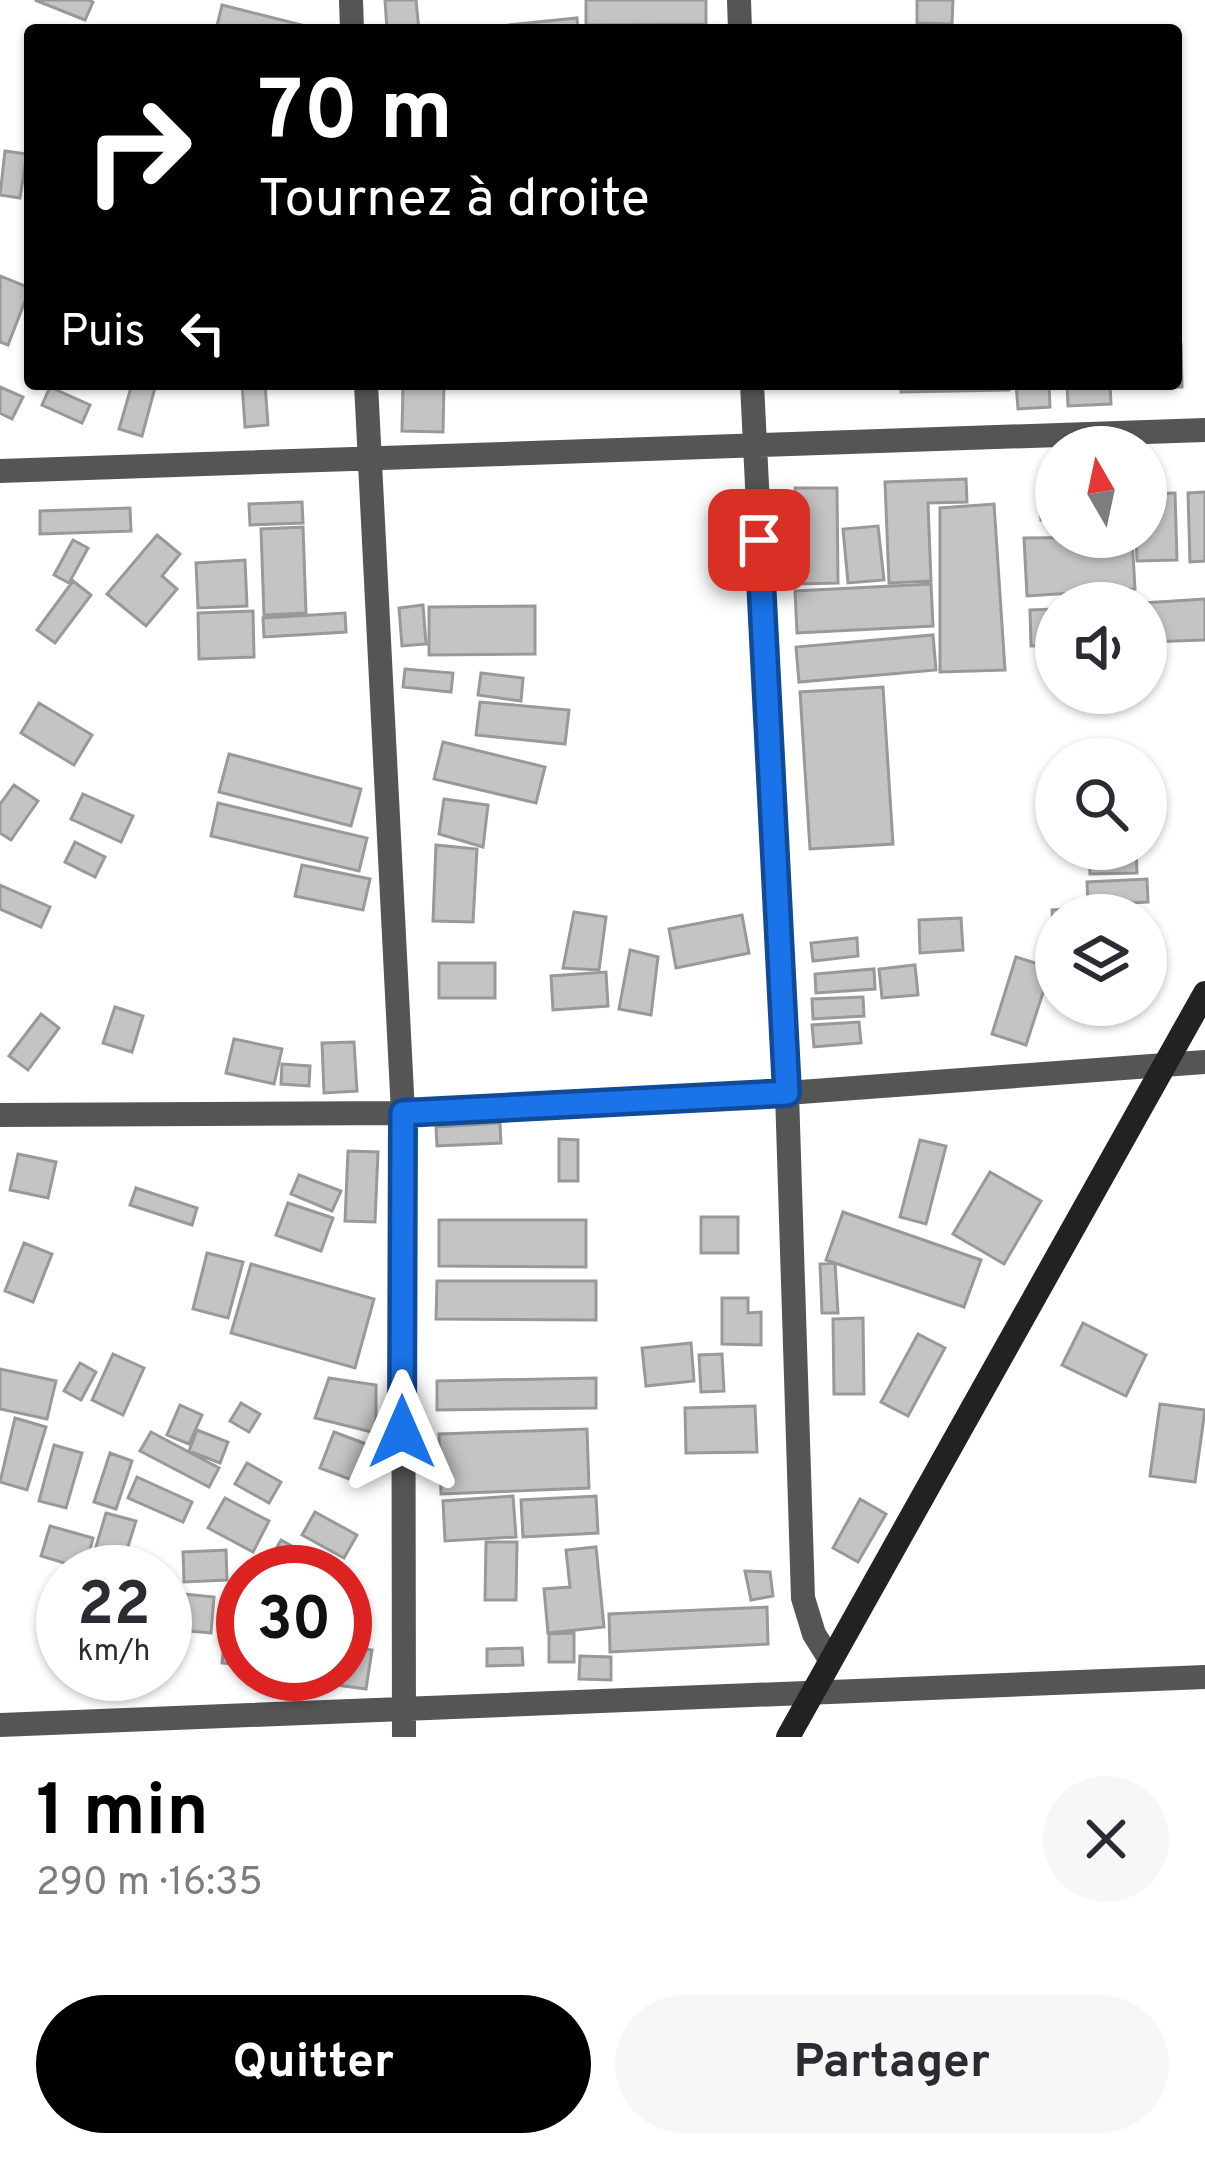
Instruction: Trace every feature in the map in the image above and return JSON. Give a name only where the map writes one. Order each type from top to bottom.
[{"type":"main road","points":[[791,1734],[829,1658],[1205,993]]},
{"type":"street","points":[[366,390],[403,1113],[404,1737]]},
{"type":"street","points":[[752,390],[787,1093],[803,1598],[814,1634],[829,1658]]},
{"type":"street","points":[[0,471],[1205,430]]},
{"type":"street","points":[[0,1115],[403,1113],[787,1093],[1205,1062]]},
{"type":"street","points":[[0,1726],[402,1706],[1205,1677]]},
{"type":"building","points":[[35,0],[88,0],[93,2],[85,20]]},
{"type":"building","points":[[385,0],[416,0],[418,24],[387,24]]},
{"type":"building","points":[[586,0],[706,0],[706,24],[586,24]]},
{"type":"building","points":[[917,0],[953,0],[952,24],[917,23]]},
{"type":"building","points":[[222,5],[298,24],[217,24]]},
{"type":"building","points":[[577,18],[578,24],[519,24]]},
{"type":"building","points":[[5,151],[24,154],[20,198],[0,195]]},
{"type":"building","points":[[0,276],[24,286],[24,304],[8,345],[0,342]]},
{"type":"building","points":[[0,387],[23,397],[12,419],[0,413]]},
{"type":"building","points":[[49,390],[57,390],[90,405],[82,423],[42,405]]},
{"type":"building","points":[[130,390],[154,390],[142,436],[119,429]]},
{"type":"building","points":[[242,390],[265,390],[268,425],[245,427]]},
{"type":"building","points":[[403,390],[444,390],[443,432],[402,431]]},
{"type":"building","points":[[901,390],[1009,390],[901,392]]},
{"type":"building","points":[[1016,390],[1049,390],[1050,407],[1018,409]]},
{"type":"building","points":[[1067,390],[1110,390],[1111,404],[1068,406]]},
{"type":"building","points":[[966,479],[967,502],[928,503],[931,581],[889,583],[885,482]]},
{"type":"building","points":[[795,488],[837,488],[838,583],[795,584]]},
{"type":"building","points":[[1205,492],[1205,561],[1190,562],[1188,493]]},
{"type":"building","points":[[1167,493],[1175,493],[1177,560],[1137,561],[1167,558]]},
{"type":"building","points":[[302,502],[303,523],[250,525],[249,504]]},
{"type":"building","points":[[994,504],[1005,670],[940,672],[940,508]]},
{"type":"building","points":[[130,508],[131,531],[40,534],[40,511]]},
{"type":"building","points":[[878,526],[884,580],[848,583],[843,529]]},
{"type":"building","points":[[303,527],[306,613],[264,615],[261,529]]},
{"type":"building","points":[[157,535],[180,554],[162,576],[177,589],[146,626],[107,594]]},
{"type":"building","points":[[1024,538],[1035,538],[1035,558],[1133,558],[1135,582],[1035,582],[1035,595],[1027,596]]},
{"type":"building","points":[[73,540],[88,548],[69,583],[54,575]]},
{"type":"building","points":[[245,560],[247,606],[198,608],[196,563]]},
{"type":"building","points":[[73,581],[91,595],[55,643],[37,630]]},
{"type":"building","points":[[931,584],[933,626],[797,633],[795,591]]},
{"type":"building","points":[[1205,599],[1205,640],[1167,641],[1167,601]]},
{"type":"building","points":[[423,605],[426,644],[402,646],[399,608]]},
{"type":"building","points":[[535,606],[535,654],[429,655],[429,607]]},
{"type":"building","points":[[1030,610],[1035,610],[1035,646],[1031,646]]},
{"type":"building","points":[[253,611],[254,657],[199,659],[198,613]]},
{"type":"building","points":[[345,613],[346,632],[264,637],[263,618]]},
{"type":"building","points":[[933,635],[936,670],[799,682],[796,647]]},
{"type":"building","points":[[405,669],[453,673],[451,692],[403,687]]},
{"type":"building","points":[[481,673],[523,678],[521,701],[478,695]]},
{"type":"building","points":[[883,687],[893,844],[810,849],[800,692]]},
{"type":"building","points":[[480,702],[569,710],[565,744],[476,735]]},
{"type":"building","points":[[39,703],[92,735],[74,765],[21,733]]},
{"type":"building","points":[[443,742],[545,767],[536,803],[434,779]]},
{"type":"building","points":[[229,754],[361,789],[351,826],[219,792]]},
{"type":"building","points":[[14,785],[38,801],[11,840],[0,833],[0,804]]},
{"type":"building","points":[[83,794],[133,816],[121,842],[71,819]]},
{"type":"building","points":[[444,799],[488,805],[483,847],[439,834]]},
{"type":"building","points":[[218,803],[367,838],[359,871],[211,836]]},
{"type":"building","points":[[75,842],[105,857],[95,877],[65,862]]},
{"type":"building","points":[[436,845],[477,849],[473,922],[433,921]]},
{"type":"building","points":[[302,865],[370,879],[363,910],[295,896]]},
{"type":"building","points":[[1090,870],[1137,870],[1137,873],[1090,874]]},
{"type":"building","points":[[1147,879],[1148,894],[1088,894],[1087,882]]},
{"type":"building","points":[[0,885],[50,907],[41,927],[0,909]]},
{"type":"building","points":[[574,912],[606,917],[599,970],[563,968]]},
{"type":"building","points":[[742,915],[749,953],[676,968],[669,929]]},
{"type":"building","points":[[961,918],[963,950],[920,953],[919,920]]},
{"type":"building","points":[[857,938],[858,956],[813,961],[811,943]]},
{"type":"building","points":[[630,950],[658,957],[651,1015],[619,1009]]},
{"type":"building","points":[[1016,957],[1035,963],[1035,1017],[1026,1045],[992,1034]]},
{"type":"building","points":[[439,963],[495,963],[495,998],[439,998]]},
{"type":"building","points":[[915,965],[918,995],[882,998],[879,969]]},
{"type":"building","points":[[874,969],[875,989],[816,993],[815,974]]},
{"type":"building","points":[[606,972],[608,1006],[553,1010],[551,976]]},
{"type":"building","points":[[863,997],[864,1016],[813,1019],[812,999]]},
{"type":"building","points":[[115,1007],[143,1016],[132,1052],[103,1043]]},
{"type":"building","points":[[41,1014],[59,1028],[28,1070],[9,1056]]},
{"type":"building","points":[[859,1022],[861,1043],[814,1047],[812,1025]]},
{"type":"building","points":[[234,1039],[282,1049],[274,1084],[226,1073]]},
{"type":"building","points":[[354,1042],[357,1091],[324,1093],[322,1043]]},
{"type":"building","points":[[282,1064],[310,1066],[309,1086],[281,1084]]},
{"type":"building","points":[[500,1123],[501,1143],[437,1146],[436,1127]]},
{"type":"building","points":[[559,1139],[578,1140],[578,1181],[559,1181]]},
{"type":"building","points":[[920,1140],[946,1146],[926,1224],[900,1217]]},
{"type":"building","points":[[348,1151],[378,1152],[375,1222],[345,1221]]},
{"type":"building","points":[[18,1154],[56,1162],[48,1198],[10,1190]]},
{"type":"building","points":[[990,1172],[1041,1201],[1004,1264],[953,1234]]},
{"type":"building","points":[[299,1175],[341,1191],[332,1211],[291,1194]]},
{"type":"building","points":[[136,1188],[197,1208],[192,1225],[130,1205]]},
{"type":"building","points":[[288,1203],[333,1218],[321,1251],[276,1235]]},
{"type":"building","points":[[843,1212],[981,1260],[964,1307],[826,1260]]},
{"type":"building","points":[[701,1217],[738,1217],[738,1253],[701,1253]]},
{"type":"building","points":[[439,1220],[586,1220],[586,1267],[439,1266]]},
{"type":"building","points":[[24,1243],[52,1254],[33,1302],[5,1291]]},
{"type":"building","points":[[207,1253],[243,1262],[228,1318],[193,1309]]},
{"type":"building","points":[[835,1263],[838,1313],[822,1313],[820,1264]]},
{"type":"building","points":[[251,1264],[374,1299],[355,1368],[231,1333]]},
{"type":"building","points":[[437,1281],[596,1281],[596,1320],[436,1319]]},
{"type":"building","points":[[722,1298],[748,1298],[748,1313],[761,1312],[761,1345],[722,1344]]},
{"type":"building","points":[[863,1318],[864,1394],[834,1394],[833,1319]]},
{"type":"building","points":[[1083,1323],[1146,1355],[1126,1396],[1062,1365]]},
{"type":"building","points":[[918,1334],[945,1348],[908,1416],[881,1402]]},
{"type":"building","points":[[691,1343],[694,1381],[646,1386],[642,1348]]},
{"type":"building","points":[[113,1354],[144,1368],[123,1415],[92,1400]]},
{"type":"building","points":[[722,1354],[724,1391],[701,1392],[699,1355]]},
{"type":"building","points":[[80,1363],[96,1372],[81,1400],[64,1391]]},
{"type":"building","points":[[0,1369],[56,1381],[47,1419],[0,1409]]},
{"type":"building","points":[[329,1378],[376,1385],[376,1433],[315,1418]]},
{"type":"building","points":[[596,1378],[596,1408],[437,1410],[437,1381]]},
{"type":"building","points":[[241,1403],[260,1414],[249,1432],[230,1421]]},
{"type":"building","points":[[1160,1404],[1205,1410],[1195,1482],[1150,1476]]},
{"type":"building","points":[[180,1405],[202,1415],[189,1444],[167,1435]]},
{"type":"building","points":[[755,1406],[757,1452],[686,1453],[685,1408]]},
{"type":"building","points":[[15,1418],[46,1427],[27,1490],[0,1482]]},
{"type":"building","points":[[587,1429],[589,1488],[441,1494],[439,1434]]},
{"type":"building","points":[[197,1430],[228,1442],[220,1463],[189,1451]]},
{"type":"building","points":[[151,1432],[219,1468],[209,1487],[140,1451]]},
{"type":"building","points":[[334,1432],[369,1445],[355,1481],[320,1468]]},
{"type":"building","points":[[54,1445],[82,1453],[66,1508],[39,1501]]},
{"type":"building","points":[[110,1453],[132,1461],[116,1509],[94,1502]]},
{"type":"building","points":[[247,1463],[281,1482],[269,1503],[235,1484]]},
{"type":"building","points":[[137,1477],[192,1502],[183,1522],[128,1498]]},
{"type":"building","points":[[513,1496],[516,1537],[445,1541],[443,1501]]},
{"type":"building","points":[[596,1496],[598,1533],[523,1537],[521,1500]]},
{"type":"building","points":[[225,1498],[269,1521],[257,1545],[240,1545],[208,1528]]},
{"type":"building","points":[[860,1499],[886,1514],[858,1562],[833,1548]]},
{"type":"building","points":[[315,1512],[357,1535],[351,1545],[320,1545],[302,1535]]},
{"type":"building","points":[[106,1513],[136,1521],[128,1545],[96,1545]]},
{"type":"building","points":[[50,1526],[93,1538],[91,1545],[44,1545]]},
{"type":"building","points":[[486,1542],[517,1542],[516,1600],[485,1600]]},
{"type":"building","points":[[596,1547],[604,1627],[548,1633],[544,1589],[570,1587],[566,1550]]},
{"type":"building","points":[[216,1550],[216,1581],[192,1582],[192,1552]]},
{"type":"building","points":[[745,1571],[770,1572],[773,1596],[751,1600]]},
{"type":"building","points":[[192,1595],[214,1597],[211,1633],[192,1631]]},
{"type":"building","points":[[767,1607],[768,1644],[610,1652],[609,1614]]},
{"type":"building","points":[[574,1633],[574,1662],[549,1662],[549,1634]]},
{"type":"building","points":[[522,1648],[523,1665],[487,1666],[487,1649]]},
{"type":"building","points":[[580,1656],[611,1657],[611,1680],[579,1679]]},
{"type":"route","points":[[402,1432],[403,1113],[787,1093],[759,540]]}]
